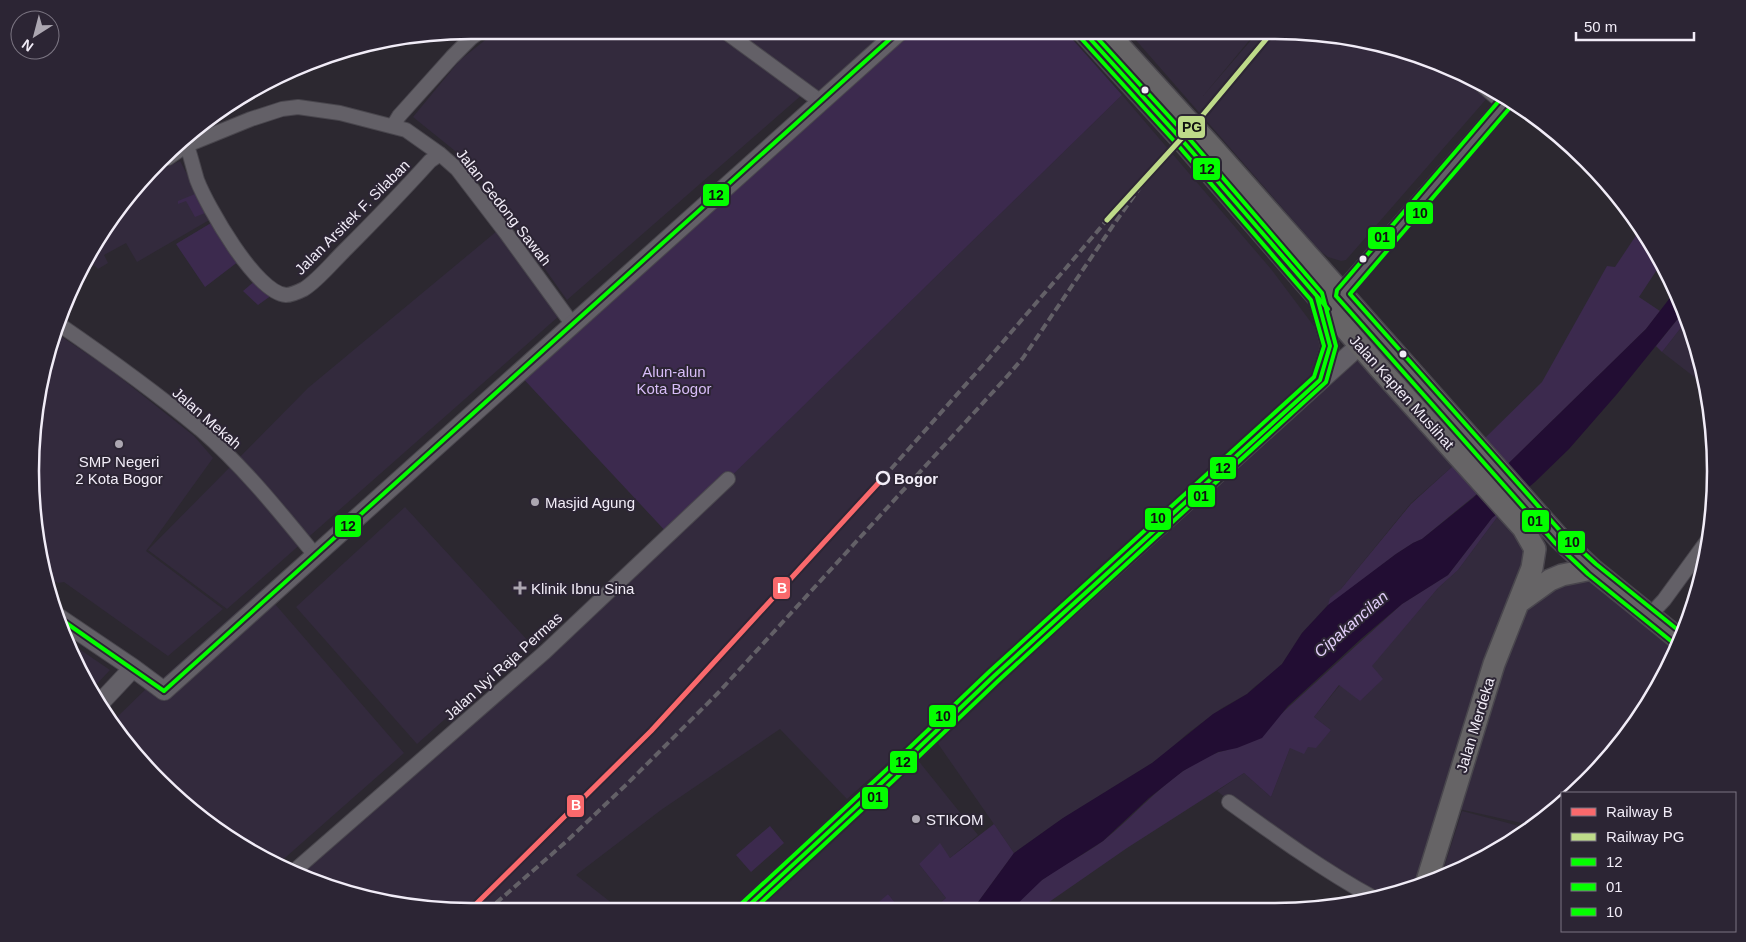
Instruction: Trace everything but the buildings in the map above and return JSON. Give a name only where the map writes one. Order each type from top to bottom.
[{"type":"main road","name":"Jalan Kapten Muslihat","points":[[1090,39],[1181,139],[1289,249]]},
{"type":"main road","name":"Jalan Kapten Muslihat","points":[[1113,39],[1211,146],[1329,300],[1360,345],[1470,452]]},
{"type":"main road","name":"Jalan Kapten Muslihat","points":[[1329,300],[1470,452],[1530,520]]},
{"type":"main road","name":"Jalan Merdeka","points":[[1429,874],[1494,664],[1532,568],[1535,549],[1530,520]]},
{"type":"main road","points":[[1530,520],[1560,538],[1592,569],[1674,636]]},
{"type":"main road","points":[[1518,603],[1550,580],[1562,575],[1592,569]]},
{"type":"street","points":[[393,126],[399,116],[470,39]]},
{"type":"street","points":[[735,39],[821,102]]},
{"type":"street","points":[[67,624],[133,668],[164,692],[891,39]]},
{"type":"street","points":[[1320,380],[1330,346],[1329,300],[1504,105]]},
{"type":"street","name":"Jalan Gedong Sawah","points":[[195,139],[282,109],[298,107],[340,113],[406,130],[440,154],[457,169],[573,325]]},
{"type":"street","name":"Jalan Arsitek F. Silaban","points":[[187,145],[197,180],[217,221],[256,275],[276,291],[287,295],[304,289],[377,218],[430,161],[440,154]]},
{"type":"street","name":"Jalan Mekah","points":[[64,328],[144,385],[201,430],[251,478],[315,555]]},
{"type":"street","points":[[752,903],[994,676],[1360,345]]},
{"type":"street","name":"Jalan Nyi Raja Permas","points":[[299,867],[545,652],[728,479]]},
{"type":"street","points":[[1649,616],[1664,600],[1700,551]]},
{"type":"street","points":[[104,699],[133,668]]},
{"type":"street","points":[[1229,802],[1296,851],[1366,894]]},
{"type":"shaded area","points":[[487,39],[723,39],[804,93],[567,300],[470,163],[413,117],[460,60]]},
{"type":"shaded area","points":[[734,39],[891,39],[821,102]]},
{"type":"shaded area","points":[[1135,39],[1250,39],[1203,96],[1252,39],[1331,42],[1387,53],[1440,72],[1466,83],[1489,96],[1346,260],[1341,261],[1328,257],[1320,251]]},
{"type":"shaded area","points":[[1122,95],[1271,269],[1323,339],[1323,376],[847,799],[780,729],[661,810],[576,875],[612,903],[471,903],[415,900],[359,889],[299,867],[728,479]]},
{"type":"shaded area","points":[[180,161],[211,219],[137,262],[126,243],[104,255],[108,263],[98,269],[94,265],[89,270],[128,208],[161,169]]},
{"type":"shaded area","points":[[497,231],[559,316],[227,609],[148,550],[308,388]]},
{"type":"shaded area","points":[[1682,327],[1693,359],[1697,379],[1662,352]]},
{"type":"shaded area","points":[[61,336],[107,367],[194,436],[213,458],[146,551],[223,609],[168,656],[64,582],[58,583],[52,579],[42,527],[39,471],[42,415],[53,359]]},
{"type":"shaded area","points":[[1350,353],[1454,465],[1411,503],[1328,605],[1302,633],[1282,664],[1269,676],[1247,694],[1222,708],[1188,733],[1160,758],[1062,819],[1014,853],[932,735]]},
{"type":"shaded area","points":[[405,507],[530,643],[417,744],[296,607]]},
{"type":"shaded area","points":[[1504,508],[1535,549],[1518,602],[1592,569],[1674,635],[1663,662],[1649,687],[1618,734],[1581,777],[1564,792],[1561,792],[1560,796],[1524,824],[1450,807],[1421,877],[1387,889],[1360,895],[1276,837],[1217,791],[1244,773],[1271,797],[1290,748],[1308,747],[1331,730],[1314,717],[1340,685],[1360,700],[1382,679],[1371,666],[1438,588],[1458,570]]},
{"type":"shaded area","points":[[262,589],[404,753],[282,860],[255,845],[208,814],[165,777],[128,734],[117,718],[147,688],[154,686]]},
{"type":"shaded area","points":[[77,647],[110,670],[96,685]]},
{"type":"shaded area","points":[[917,759],[978,835],[950,858],[939,844],[919,864],[946,898],[940,903],[895,903],[888,894],[879,903],[753,903]]},
{"type":"shaded area","points":[[1462,811],[1520,826],[1466,859],[1444,868]]},
{"type":"green space","name":"Alun-alun Kota Bogor","points":[[891,39],[1072,39],[1122,95],[670,536],[518,373]]},
{"type":"green space","points":[[195,194],[205,213],[195,217],[186,201],[178,204],[178,201]]},
{"type":"green space","points":[[211,223],[239,261],[205,287],[176,244]]},
{"type":"green space","points":[[1636,235],[1657,269],[1639,297],[1660,311],[1646,329],[1507,465],[1484,439],[1542,382],[1607,266],[1615,267]]},
{"type":"green space","points":[[256,280],[272,295],[258,305],[243,291]]},
{"type":"green space","points":[[1679,318],[1682,327],[1662,352],[1656,346]]},
{"type":"green space","points":[[1454,465],[1478,493],[1422,539],[1396,554],[1354,586],[1347,595],[1328,605],[1330,598],[1341,589],[1411,504]]},
{"type":"green space","points":[[1504,508],[1458,570],[1438,588],[1372,666],[1383,679],[1360,701],[1339,685],[1314,717],[1331,730],[1316,748],[1308,747],[1304,754],[1290,748],[1271,797],[1244,773],[1127,848],[1048,903],[1018,903],[1042,880],[1103,841],[1161,788],[1193,764],[1227,750],[1281,714],[1402,604],[1448,575],[1492,518]]},
{"type":"green space","points":[[994,824],[1014,853],[977,903],[940,903],[946,898],[919,864],[940,843],[950,858]]},
{"type":"green space","points":[[770,826],[784,843],[751,872],[736,855]]},
{"type":"green space","points":[[888,894],[895,903],[878,903]]},
{"type":"water","name":"Cipakancilan","points":[[1670,297],[1679,318],[1617,394],[1569,449],[1535,482],[1492,518],[1448,575],[1402,604],[1362,638],[1288,706],[1262,738],[1237,748],[1218,752],[1183,771],[1149,798],[1103,841],[1042,880],[1018,903],[977,903],[1014,853],[1063,818],[1152,763],[1213,714],[1247,694],[1282,664],[1302,633],[1328,605],[1396,554],[1422,539],[1473,498],[1646,329]]},
{"type":"railway","points":[[496,903],[568,840],[718,693],[1003,381],[1023,358],[1153,169]]},
{"type":"railway","points":[[883,478],[984,364],[1107,220]]},
{"type":"rail line","name":"PG","points":[[1107,220],[1202,116],[1266,39]]},
{"type":"rail line","name":"B","points":[[477,903],[651,731],[883,478]]},
{"type":"transit line","name":"12","points":[[164,691],[890,39]]},
{"type":"transit line","name":"10","points":[[742,903],[990,671],[1314,377],[1324,346],[1311,300],[1176,143],[1082,39]]},
{"type":"transit line","name":"12","points":[[1090,39],[1181,139],[1328,309]]},
{"type":"transit line","name":"01","points":[[761,903],[998,681],[1326,382],[1336,346],[1322,293],[1186,135],[1098,39]]},
{"type":"transit line","name":"01","points":[[1498,102],[1337,290],[1336,296],[1555,543],[1588,574],[1672,642]]},
{"type":"transit line","name":"10","points":[[1509,108],[1350,294],[1563,534],[1596,564],[1677,629]]},
{"type":"transit line","name":"12","points":[[752,903],[994,676],[1320,380],[1330,346],[1317,297]]},
{"type":"transit line","name":"12","points":[[67,624],[164,691]]},
{"type":"place","name":"SMP Negeri 2 Kota Bogor","points":[[119,444]]},
{"type":"place","name":"Bogor","points":[[883,478]]},
{"type":"place","name":"Masjid Agung","points":[[535,502]]},
{"type":"place","name":"Klinik Ibnu Sina","points":[[520,588]]},
{"type":"place","name":"STIKOM","points":[[916,819]]}]
